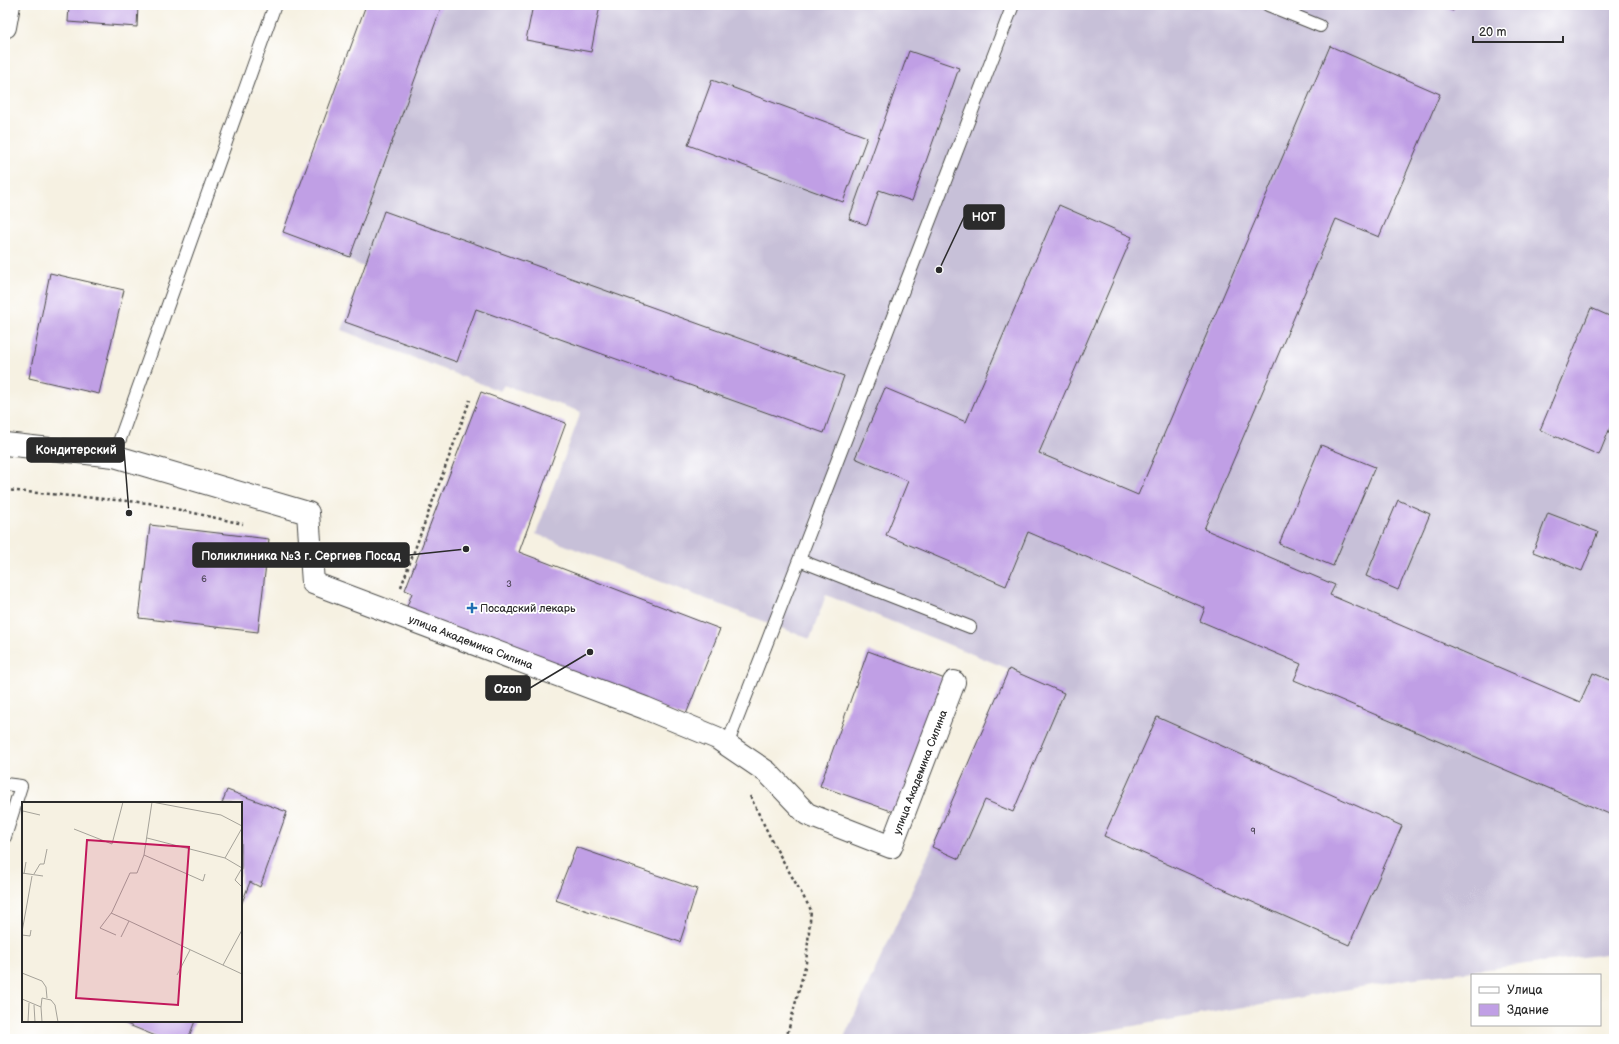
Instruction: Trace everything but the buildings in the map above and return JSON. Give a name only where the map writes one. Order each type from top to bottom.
[{"type":"street","points":[[5,27],[9,5]]},
{"type":"street","name":"улица Академика Силина","points":[[5,444],[114,456],[308,513],[313,583],[645,708],[717,738],[767,772],[807,814],[891,847],[954,682]]},
{"type":"lane","points":[[114,456],[275,5]]},
{"type":"lane","points":[[726,745],[1013,5]]},
{"type":"lane","points":[[1268,5],[1320,26]]},
{"type":"lane","points":[[799,560],[970,627]]},
{"type":"lane","points":[[5,784],[21,786],[5,837]]},
{"type":"path","points":[[5,490],[149,503],[248,525]]},
{"type":"shaded area","points":[[366,5],[1614,5],[1614,953],[1408,979],[1057,1039],[846,1039],[845,1035],[932,847],[1009,669],[826,595],[810,639],[536,534],[581,412],[504,385],[500,391],[341,330],[364,267],[283,232]]},
{"type":"place","name":"НОТ","points":[[939,270]]},
{"type":"place","name":"Кондитерский","points":[[129,513]]},
{"type":"place","name":"Поликлиника №3 г. Сергиев Посад","points":[[466,549]]},
{"type":"place","name":"Посадский лекарь","points":[[472,608]]},
{"type":"place","name":"Ozon","points":[[590,652]]}]
